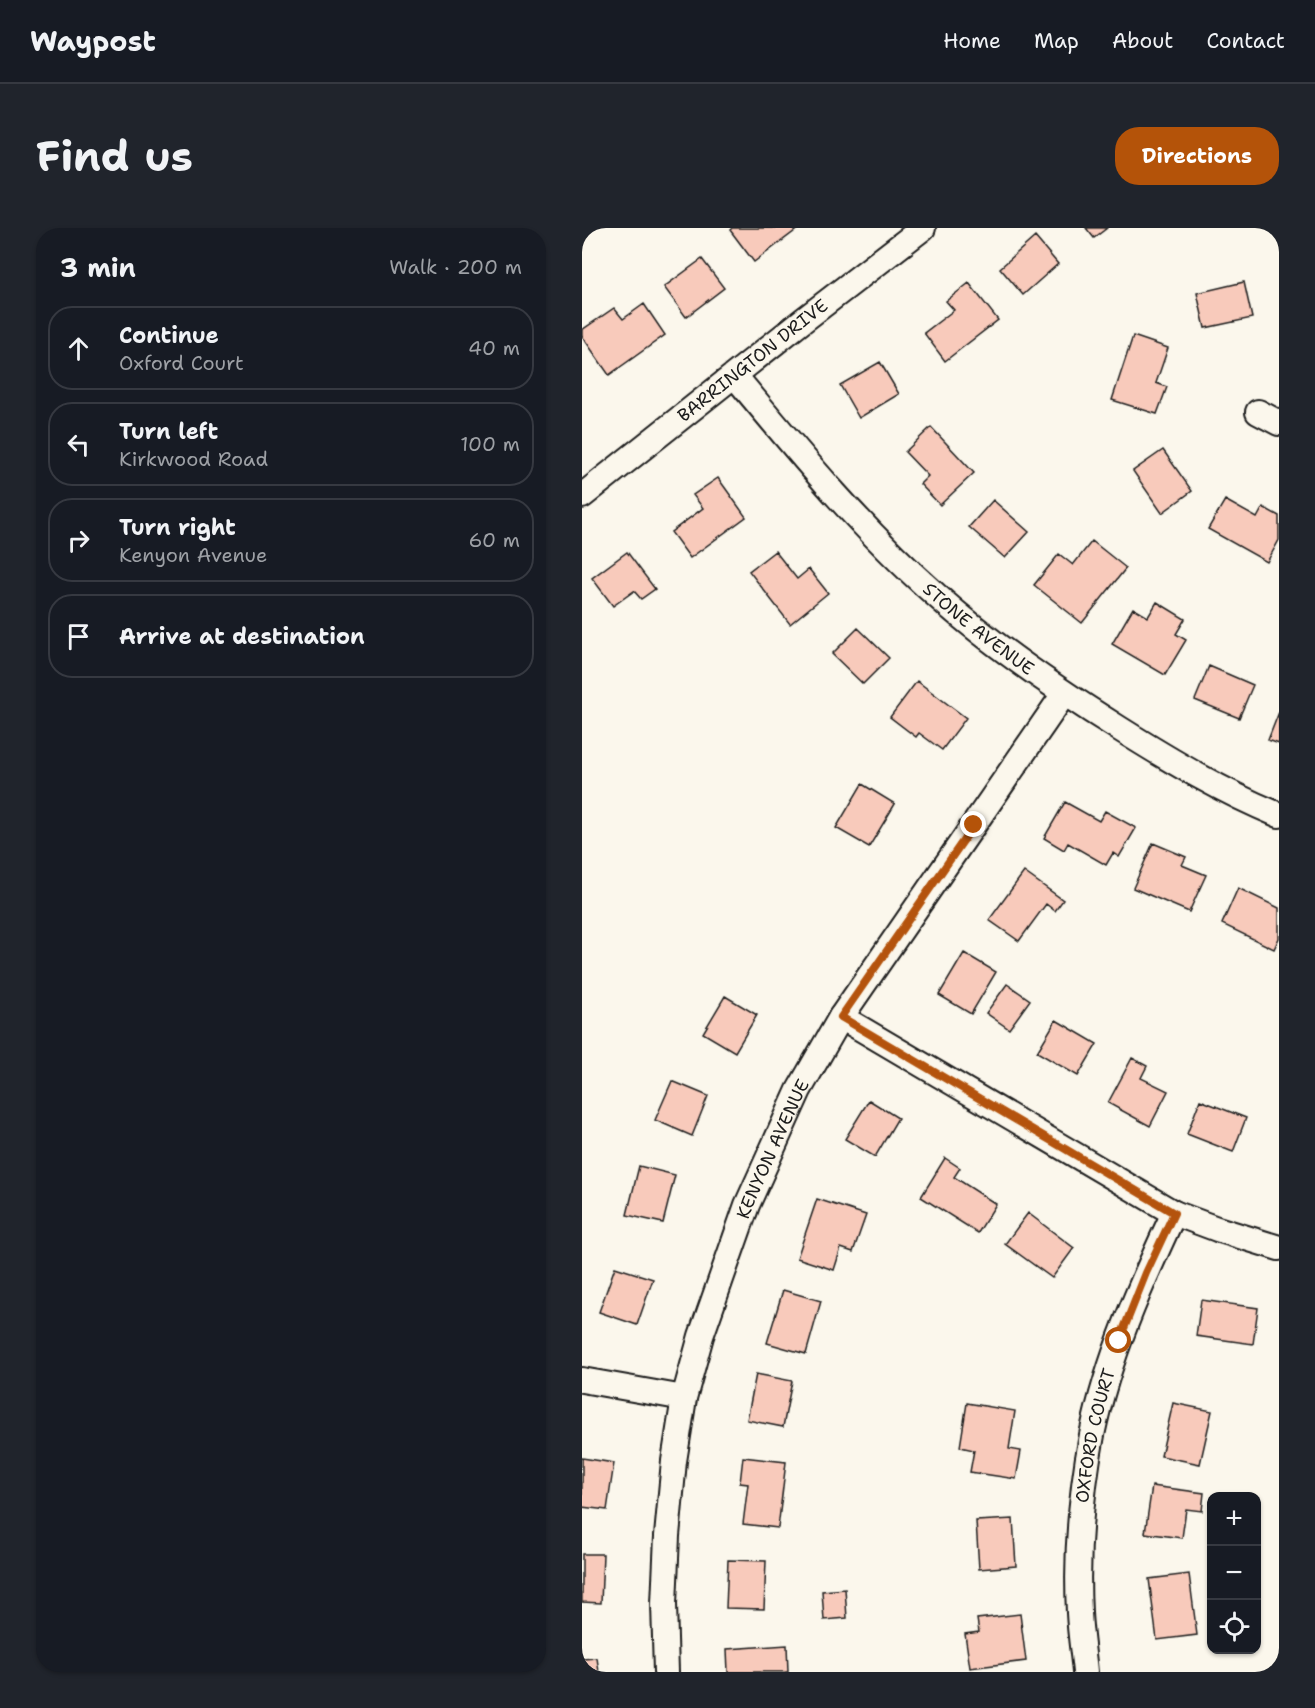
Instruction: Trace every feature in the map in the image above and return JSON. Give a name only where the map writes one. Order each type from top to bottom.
[{"type":"street","name":"BARRINGTON DRIVE","points":[[582,496],[923,228]]},
{"type":"street","name":"STONE AVENUE","points":[[735,376],[836,494],[936,596],[998,646],[1064,694],[1212,783],[1279,815]]},
{"type":"street","name":"KENYON AVENUE","points":[[666,1672],[664,1604],[667,1536],[674,1461],[684,1398],[700,1336],[747,1205],[799,1090],[841,1017],[1064,694]]},
{"type":"street","points":[[841,1017],[1174,1213],[1217,1230],[1279,1248]]},
{"type":"street","name":"OXFORD COURT","points":[[1085,1672],[1079,1612],[1079,1565],[1086,1473],[1093,1433],[1119,1341],[1146,1273],[1174,1213]]},
{"type":"street","points":[[582,1380],[684,1398]]},
{"type":"building","points":[[732,228],[799,228],[754,262],[730,230]]},
{"type":"building","points":[[1086,228],[1107,228],[1094,238]]},
{"type":"building","points":[[1035,237],[1058,264],[1023,295],[1000,268]]},
{"type":"building","points":[[702,259],[724,288],[686,317],[664,287]]},
{"type":"building","points":[[1244,282],[1252,318],[1205,328],[1197,293]]},
{"type":"building","points":[[969,283],[998,320],[945,361],[924,333],[954,310],[946,301]]},
{"type":"building","points":[[644,304],[665,335],[609,375],[582,336],[582,330],[614,308],[623,319]]},
{"type":"building","points":[[1133,336],[1168,348],[1156,383],[1167,387],[1157,414],[1112,400]]},
{"type":"building","points":[[880,362],[899,394],[859,418],[840,385]]},
{"type":"building","points":[[931,427],[974,473],[940,505],[920,484],[928,476],[905,452]]},
{"type":"building","points":[[1163,450],[1192,491],[1162,513],[1133,471]]},
{"type":"building","points":[[718,478],[746,517],[690,558],[671,532],[703,508],[693,495]]},
{"type":"building","points":[[993,500],[1029,532],[1005,558],[969,527]]},
{"type":"building","points":[[1225,500],[1257,518],[1263,507],[1279,516],[1279,540],[1267,562],[1208,529]]},
{"type":"building","points":[[1092,541],[1126,568],[1082,623],[1034,585],[1059,554],[1073,565]]},
{"type":"building","points":[[775,551],[797,579],[809,569],[828,593],[790,624],[749,571]]},
{"type":"building","points":[[627,552],[655,589],[641,599],[634,591],[613,606],[592,578]]},
{"type":"building","points":[[1157,602],[1185,619],[1176,634],[1186,640],[1165,675],[1112,644],[1133,608],[1148,617]]},
{"type":"building","points":[[858,628],[889,658],[863,684],[832,654]]},
{"type":"building","points":[[1209,666],[1253,685],[1239,718],[1195,700]]},
{"type":"building","points":[[917,681],[966,718],[942,750],[919,733],[916,737],[890,717]]},
{"type":"building","points":[[1279,712],[1279,744],[1268,740]]},
{"type":"building","points":[[862,784],[895,804],[869,847],[836,828]]},
{"type":"building","points":[[1065,802],[1099,821],[1105,811],[1136,828],[1119,857],[1113,853],[1106,865],[1068,843],[1064,850],[1044,838]]},
{"type":"building","points":[[1153,843],[1186,857],[1182,865],[1206,875],[1189,912],[1133,888]]},
{"type":"building","points":[[1024,872],[1063,900],[1055,911],[1046,904],[1019,941],[989,920]]},
{"type":"building","points":[[1238,888],[1279,908],[1279,938],[1274,949],[1222,924]]},
{"type":"building","points":[[964,953],[996,972],[971,1014],[939,995]]},
{"type":"building","points":[[1007,984],[1030,1000],[1009,1029],[986,1013]]},
{"type":"building","points":[[725,996],[757,1015],[735,1052],[703,1033]]},
{"type":"building","points":[[1056,1020],[1097,1044],[1078,1076],[1037,1052]]},
{"type":"building","points":[[1132,1058],[1147,1066],[1141,1078],[1168,1091],[1150,1126],[1108,1103]]},
{"type":"building","points":[[672,1081],[708,1096],[692,1136],[655,1120]]},
{"type":"building","points":[[869,1100],[898,1118],[875,1157],[845,1139]]},
{"type":"building","points":[[1200,1100],[1246,1118],[1233,1152],[1187,1134]]},
{"type":"building","points":[[945,1158],[960,1168],[954,1177],[996,1204],[978,1233],[921,1197]]},
{"type":"building","points":[[639,1166],[675,1175],[663,1223],[627,1215]]},
{"type":"building","points":[[817,1199],[866,1215],[853,1252],[841,1248],[834,1270],[797,1258]]},
{"type":"building","points":[[1028,1213],[1074,1248],[1052,1278],[1005,1244]]},
{"type":"building","points":[[615,1267],[653,1279],[637,1325],[599,1312]]},
{"type":"building","points":[[783,1290],[821,1301],[806,1354],[767,1343]]},
{"type":"building","points":[[1201,1300],[1258,1308],[1253,1344],[1196,1336]]},
{"type":"building","points":[[756,1374],[792,1381],[783,1427],[747,1420]]},
{"type":"building","points":[[967,1403],[1015,1411],[1009,1449],[1021,1451],[1016,1479],[970,1472],[974,1450],[960,1447]]},
{"type":"building","points":[[1173,1403],[1212,1411],[1200,1464],[1161,1456]]},
{"type":"building","points":[[743,1457],[786,1462],[778,1528],[743,1524],[748,1484],[740,1483]]},
{"type":"building","points":[[582,1458],[614,1463],[607,1510],[582,1507]]},
{"type":"building","points":[[1152,1486],[1204,1493],[1202,1511],[1186,1509],[1182,1538],[1145,1533]]},
{"type":"building","points":[[1013,1519],[1016,1566],[979,1569],[976,1521]]},
{"type":"building","points":[[582,1554],[603,1554],[601,1603],[582,1602]]},
{"type":"building","points":[[728,1560],[766,1561],[764,1609],[726,1608]]},
{"type":"building","points":[[1189,1574],[1197,1635],[1157,1640],[1149,1579]]},
{"type":"building","points":[[845,1589],[847,1618],[824,1620],[822,1591]]},
{"type":"building","points":[[1020,1614],[1026,1661],[970,1668],[965,1634],[979,1632],[977,1619]]},
{"type":"building","points":[[787,1645],[788,1672],[728,1672],[727,1649]]},
{"type":"building","points":[[597,1658],[599,1672],[582,1672],[582,1659]]},
{"type":"route","points":[[974,825],[841,1017],[1174,1213],[1146,1273],[1119,1341]]}]
